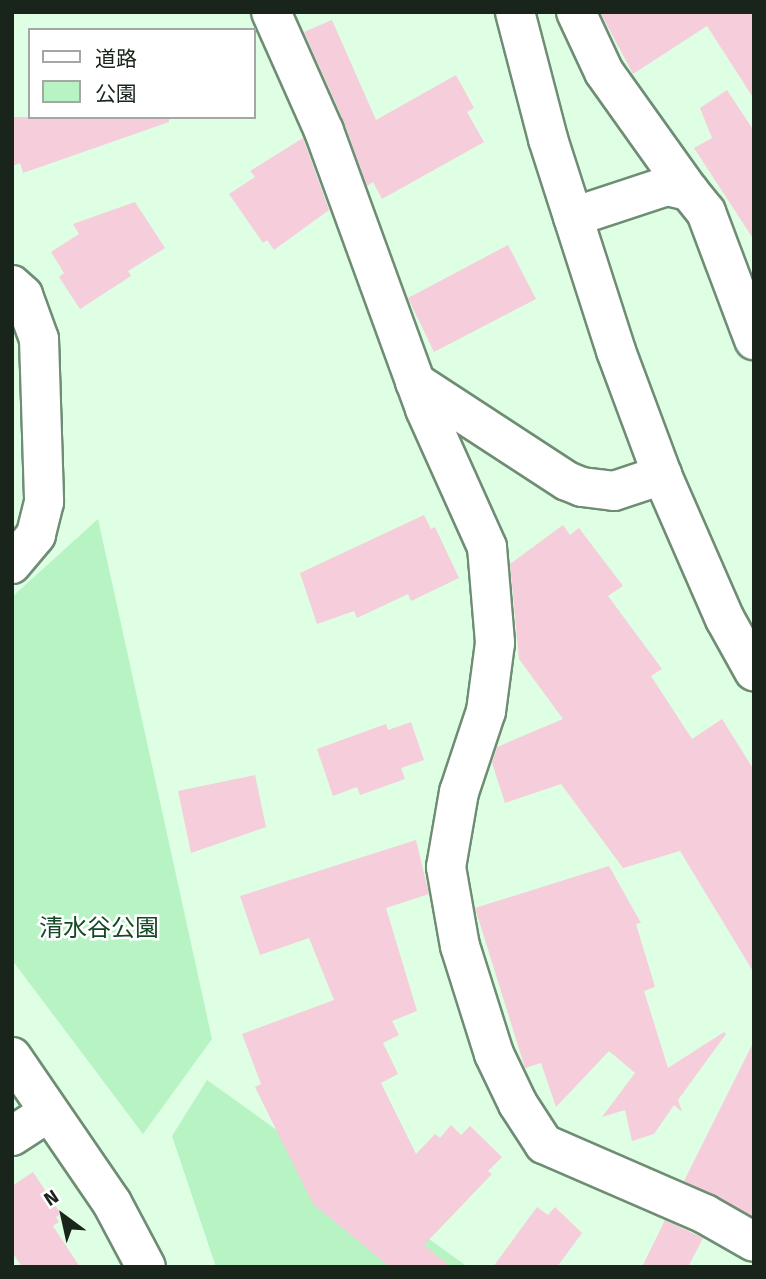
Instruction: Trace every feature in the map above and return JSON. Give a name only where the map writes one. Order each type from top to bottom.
[{"type":"street","points":[[271,12],[324,131],[415,382],[487,547],[495,643],[486,711],[458,792],[446,867],[460,946],[494,1054],[517,1104],[544,1144],[705,1214],[754,1242]]},
{"type":"street","points":[[576,12],[604,72],[706,212],[753,335]]},
{"type":"street","points":[[518,13],[548,139],[616,351],[662,475],[725,618],[754,671]]},
{"type":"street","points":[[573,217],[667,186],[689,191]]},
{"type":"street","points":[[12,285],[23,295],[39,338],[44,502],[36,535],[12,564]]},
{"type":"street","points":[[415,382],[567,481],[582,487],[614,491],[662,475]]},
{"type":"street","points":[[12,1056],[112,1203],[146,1267]]},
{"type":"street","points":[[12,1136],[49,1112]]},
{"type":"green space","name":"清水谷公園","points":[[98,519],[212,1039],[143,1134],[12,960],[12,597]]},
{"type":"green space","points":[[207,1080],[468,1267],[216,1267],[172,1136]]},
{"type":"building","points":[[600,12],[754,12],[754,99],[707,26],[633,74]]},
{"type":"building","points":[[332,20],[376,120],[456,75],[474,108],[467,112],[484,142],[382,199],[373,182],[367,186],[344,122],[304,32]]},
{"type":"building","points":[[727,90],[754,131],[754,240],[694,148],[712,138],[700,108]]},
{"type":"building","points":[[12,117],[169,119],[169,122],[23,173],[20,163],[12,166]]},
{"type":"building","points":[[303,138],[329,210],[274,250],[267,240],[263,243],[229,194],[255,177],[250,171]]},
{"type":"building","points":[[135,202],[165,248],[128,271],[131,276],[80,309],[59,277],[64,273],[51,252],[79,234],[73,224]]},
{"type":"building","points":[[508,245],[536,299],[434,352],[408,298]]},
{"type":"building","points":[[424,515],[431,529],[435,527],[459,578],[411,601],[408,594],[357,618],[354,611],[317,624],[300,573]]},
{"type":"building","points":[[563,525],[570,535],[579,528],[623,586],[608,596],[662,669],[651,676],[692,739],[722,719],[754,770],[754,973],[680,851],[623,868],[561,784],[505,803],[492,763],[497,747],[563,719],[519,659],[510,564]]},
{"type":"building","points":[[411,722],[424,760],[401,768],[405,779],[360,795],[357,787],[333,796],[317,749],[386,724],[388,730]]},
{"type":"building","points":[[255,775],[266,827],[191,853],[178,791]]},
{"type":"building","points":[[416,840],[429,894],[386,908],[417,1011],[392,1021],[399,1035],[383,1043],[398,1074],[381,1083],[416,1154],[435,1134],[440,1138],[451,1125],[461,1135],[470,1126],[502,1157],[488,1171],[492,1174],[424,1245],[451,1267],[390,1267],[313,1204],[255,1087],[261,1084],[242,1034],[334,1000],[309,938],[260,955],[240,896]]},
{"type":"building","points":[[609,866],[641,923],[636,924],[655,987],[644,991],[668,1068],[724,1032],[726,1034],[678,1100],[682,1112],[674,1105],[654,1134],[632,1141],[625,1110],[602,1117],[635,1073],[609,1051],[556,1107],[541,1063],[525,1068],[475,908]]},
{"type":"building","points":[[754,1041],[754,1217],[684,1181]]},
{"type":"building","points":[[33,1172],[61,1214],[56,1217],[59,1222],[53,1226],[80,1267],[22,1267],[12,1252],[12,1186]]},
{"type":"building","points":[[537,1207],[548,1215],[555,1207],[582,1233],[557,1267],[493,1267]]},
{"type":"building","points":[[665,1220],[703,1238],[688,1267],[642,1267]]}]
